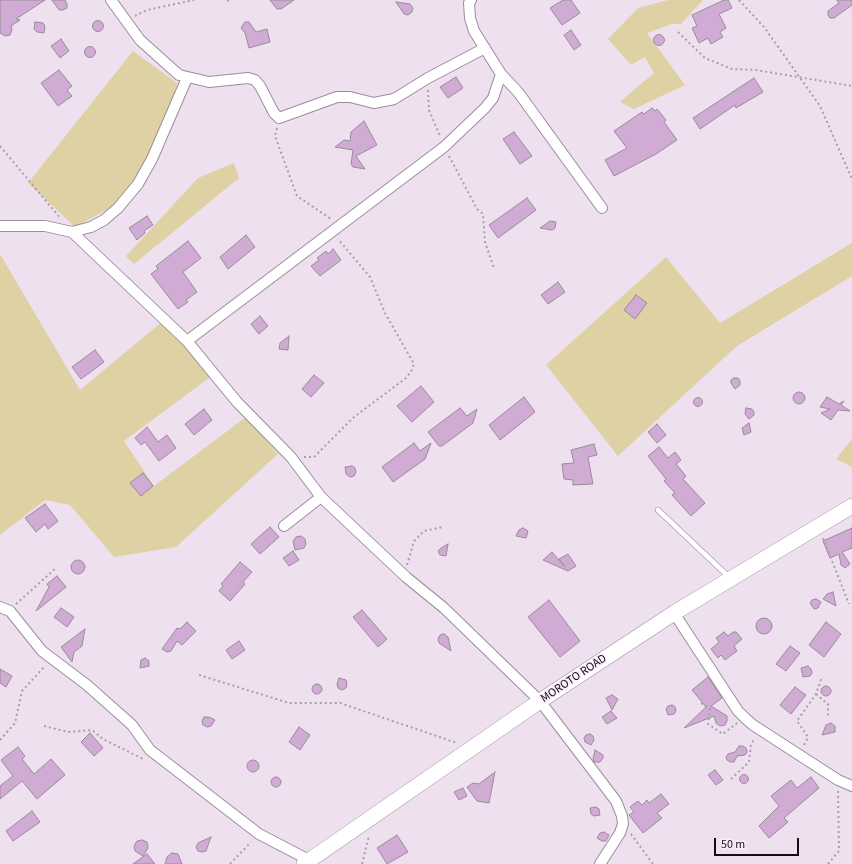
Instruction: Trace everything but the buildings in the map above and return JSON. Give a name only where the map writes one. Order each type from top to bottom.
[{"type":"main road","name":"MOROTO ROAD","points":[[307,862],[540,701],[674,613],[852,506]]},
{"type":"street","points":[[111,0],[140,40],[179,75],[209,82],[248,78],[255,80],[260,86],[274,113],[279,118],[337,97],[350,97],[374,103],[394,99],[428,78],[485,48]]},
{"type":"street","points":[[471,0],[469,3],[470,18],[474,32],[501,74],[518,92],[602,208]]},
{"type":"street","points":[[187,341],[444,147],[485,108],[493,98],[501,74]]},
{"type":"street","points":[[0,226],[45,226],[72,232],[91,227],[104,220],[118,208],[138,184],[152,159],[187,78]]},
{"type":"street","points":[[72,232],[187,341],[237,402],[291,457],[321,497],[406,577],[444,608],[540,701],[616,801],[622,816],[623,824],[620,833],[600,864]]},
{"type":"street","points":[[284,526],[321,497]]},
{"type":"street","points":[[0,607],[10,611],[42,651],[109,704],[132,725],[150,750],[259,834],[307,862]]},
{"type":"street","points":[[674,613],[738,711],[744,717],[753,725],[838,780],[852,786]]},
{"type":"lane","points":[[658,510],[731,578]]},
{"type":"path","points":[[125,20],[147,10],[194,0]]},
{"type":"path","points":[[227,0],[231,3]]},
{"type":"path","points":[[739,0],[764,27],[820,106],[852,179]]},
{"type":"path","points":[[678,32],[705,58],[732,69],[756,70],[852,86]]},
{"type":"path","points":[[428,78],[429,110],[444,147],[477,209],[483,214],[485,242],[494,268]]},
{"type":"path","points":[[279,118],[275,136],[297,196],[341,225]]},
{"type":"path","points":[[0,146],[72,232]]},
{"type":"path","points":[[291,457],[314,457],[354,417],[406,378],[412,370],[414,364],[385,313],[370,277],[331,231]]},
{"type":"path","points":[[819,526],[849,604]]},
{"type":"path","points":[[406,577],[408,560],[414,541],[424,531],[443,527]]},
{"type":"path","points":[[10,611],[55,569]]},
{"type":"path","points":[[0,740],[15,723],[22,691],[45,667],[42,651]]},
{"type":"path","points":[[199,676],[289,703],[340,703],[474,748]]},
{"type":"path","points":[[800,755],[808,737],[797,721],[816,694],[822,677]]},
{"type":"path","points":[[816,694],[828,704],[828,716]]},
{"type":"path","points":[[701,703],[710,709],[708,724],[724,734],[744,717]]},
{"type":"path","points":[[44,726],[68,732],[92,730],[103,739],[143,759],[150,750]]},
{"type":"path","points":[[731,779],[749,762],[751,744]]},
{"type":"path","points":[[828,864],[839,850],[838,780]]},
{"type":"path","points":[[362,864],[374,815]]},
{"type":"path","points":[[623,824],[653,864]]},
{"type":"path","points":[[230,864],[259,834]]},
{"type":"shaded area","points":[[668,0],[703,0],[681,24],[672,24],[647,33],[685,85],[634,109],[620,102],[654,73],[645,57],[631,65],[608,39],[638,8]]},
{"type":"shaded area","points":[[133,51],[177,83],[172,123],[128,198],[75,227],[28,183]]},
{"type":"shaded area","points":[[234,163],[239,178],[134,264],[126,256],[198,178]]},
{"type":"shaded area","points":[[852,243],[852,276],[737,346],[618,456],[546,365],[666,257],[720,323]]},
{"type":"shaded area","points":[[0,254],[80,390],[163,321],[213,375],[124,441],[154,486],[246,417],[278,454],[176,547],[114,557],[70,505],[45,500],[0,535]]},
{"type":"shaded area","points":[[852,439],[852,467],[836,459]]}]
